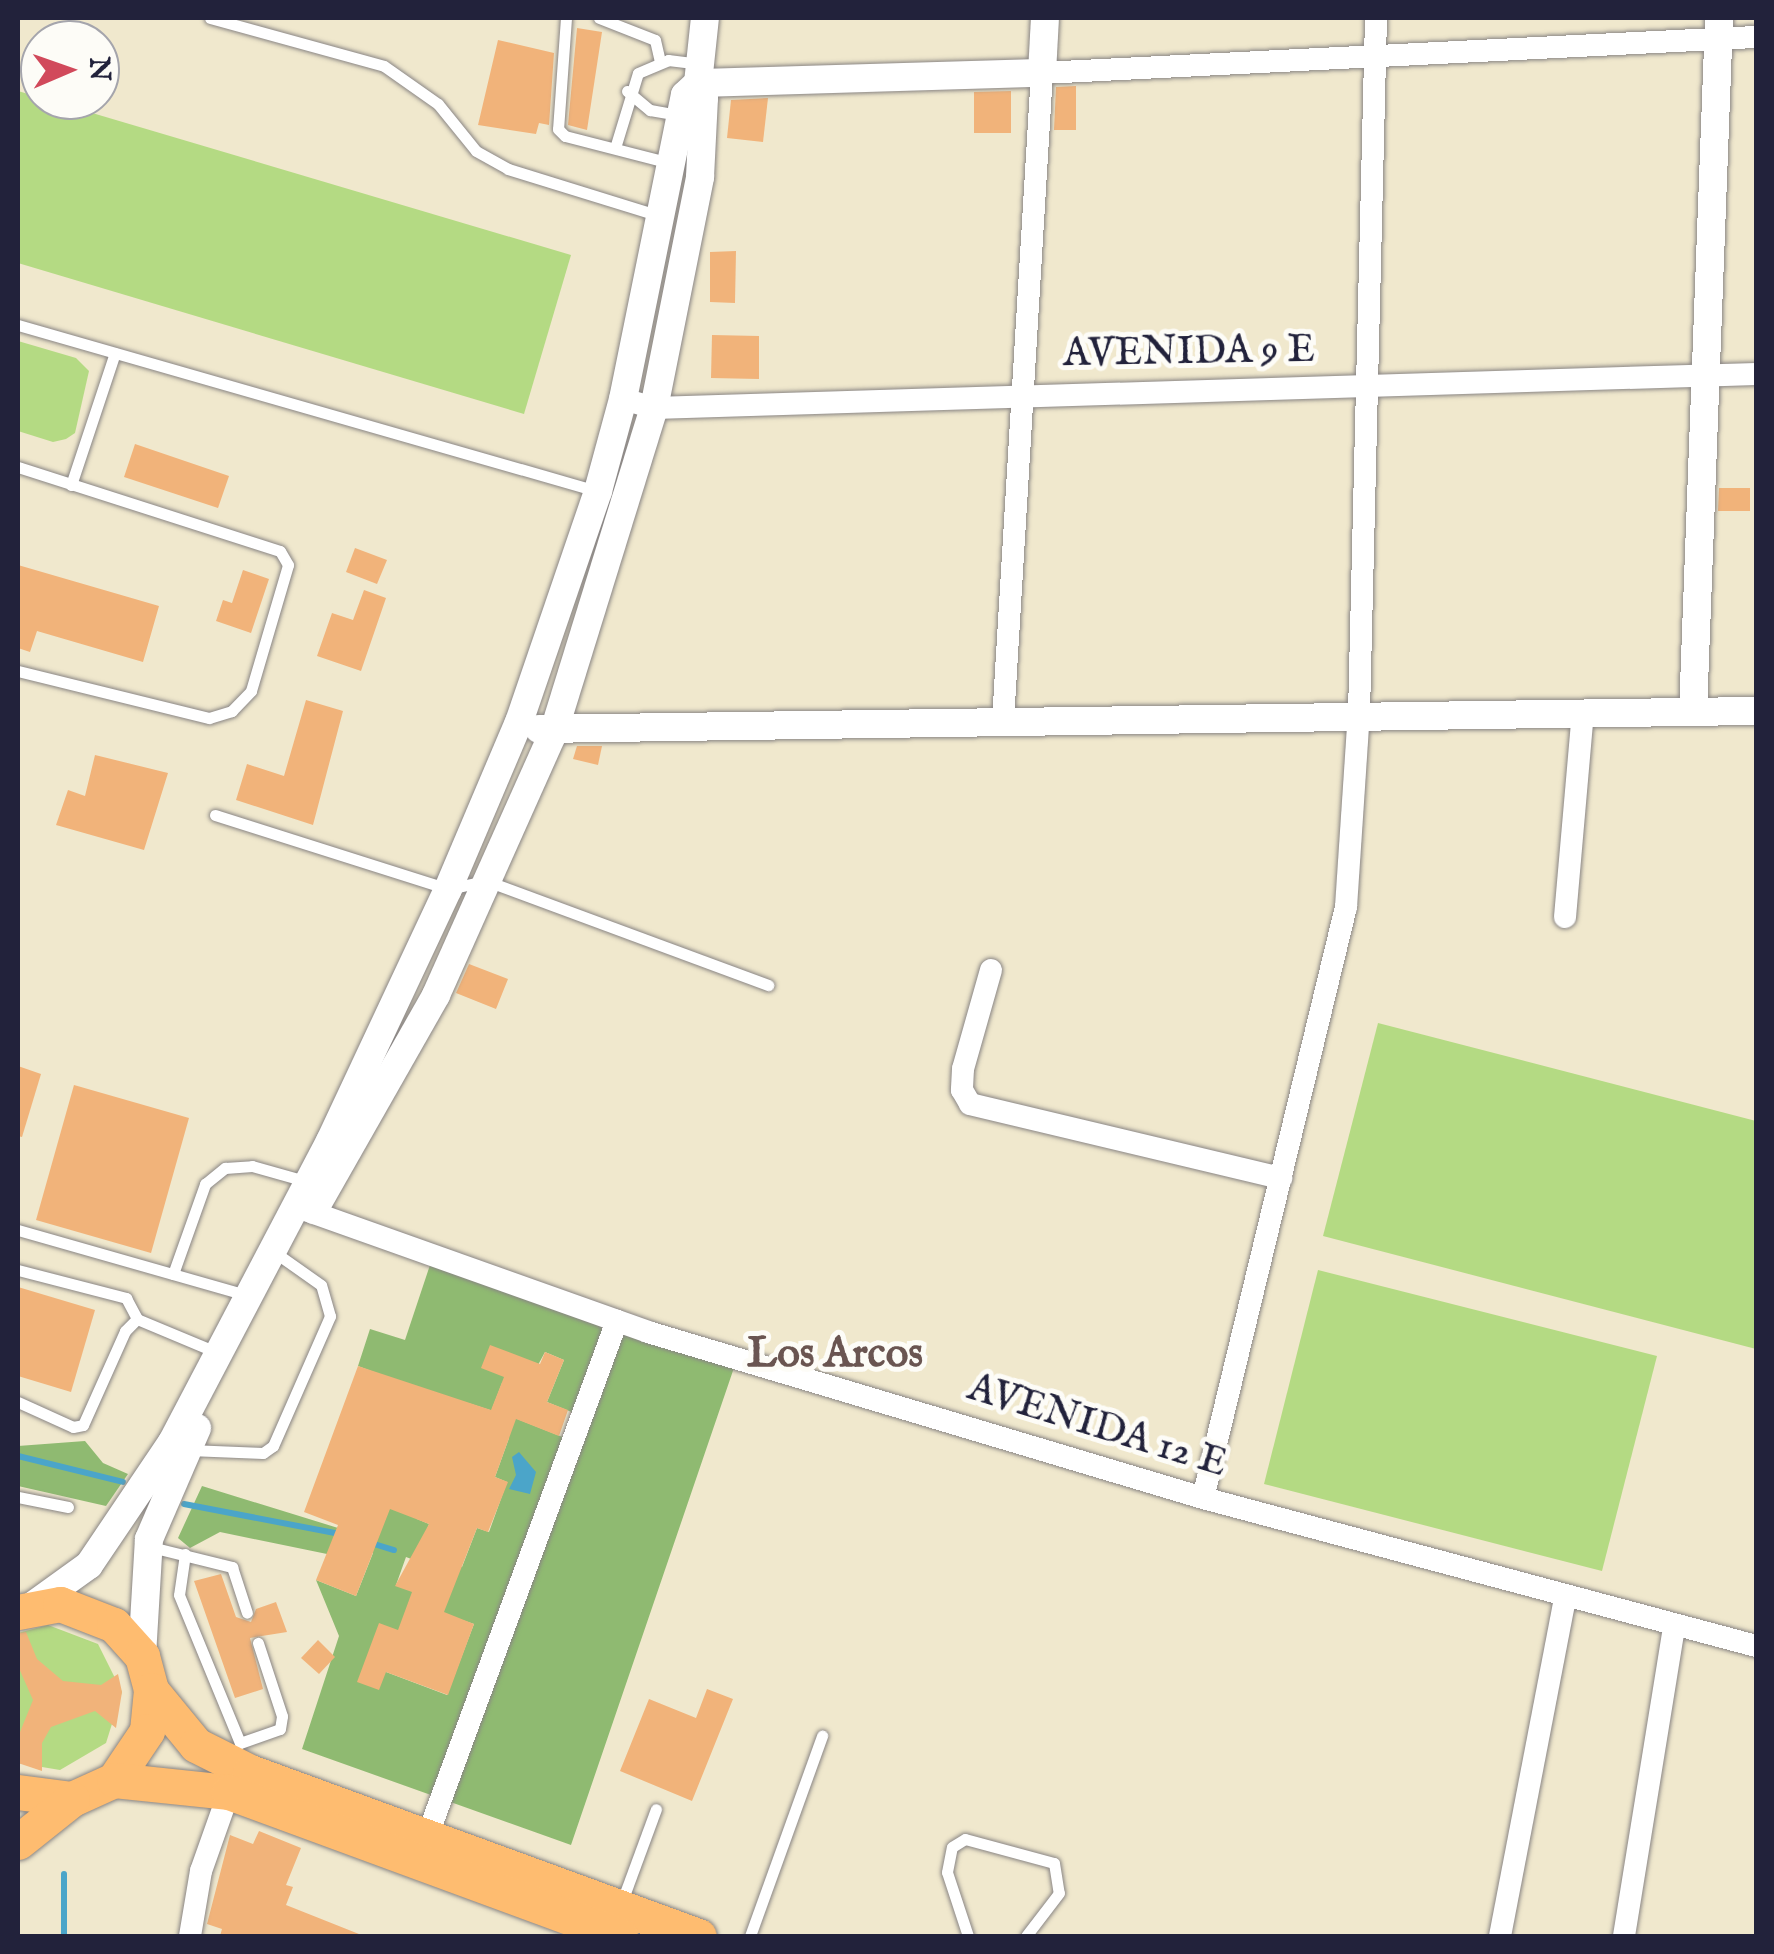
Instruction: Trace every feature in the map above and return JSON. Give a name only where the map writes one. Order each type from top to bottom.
[{"type":"highway","points":[[24,1610],[89,1610],[132,1638],[147,1673],[196,1745],[245,1769],[620,1922],[699,1936]]},
{"type":"highway","points":[[114,1780],[147,1731],[147,1673]]},
{"type":"highway","points":[[18,1842],[72,1799],[114,1780],[162,1780],[245,1769],[427,1838],[620,1922]]},
{"type":"highway","points":[[18,1792],[72,1799]]},
{"type":"street","points":[[306,1200],[436,995],[553,734],[654,408],[700,178],[704,98],[699,74],[705,18]]},
{"type":"street","points":[[1003,721],[1045,18]]},
{"type":"street","points":[[1203,1498],[1346,907],[1360,713],[1363,388],[1376,18]]},
{"type":"street","points":[[699,74],[1042,73],[1375,59],[1719,28],[1756,37]]},
{"type":"street","points":[[1693,712],[1719,28]]},
{"type":"street","points":[[147,1673],[144,1576],[148,1546],[180,1446],[306,1200],[448,890],[519,722],[598,491],[623,399],[678,116],[699,74]]},
{"type":"street","name":"AVENIDA 9 E","points":[[623,399],[654,408],[1023,393],[1363,388],[1756,374]]},
{"type":"street","points":[[519,722],[553,734],[1360,713],[1756,711]]},
{"type":"street","points":[[1565,916],[1583,712]]},
{"type":"street","points":[[992,970],[963,1069],[962,1090],[970,1104],[1281,1178]]},
{"type":"street","name":"AVENIDA 12 E","points":[[306,1200],[617,1321],[1203,1498],[1565,1600],[1756,1646]]},
{"type":"street","points":[[427,1838],[617,1321]]},
{"type":"street","points":[[24,1610],[64,1588],[101,1550],[180,1446]]},
{"type":"street","points":[[1500,1936],[1565,1600]]},
{"type":"street","points":[[1624,1936],[1674,1626]]},
{"type":"street","points":[[190,1936],[200,1871],[245,1769]]},
{"type":"lane","points":[[210,18],[384,66],[438,104],[476,151],[508,169],[661,216]]},
{"type":"lane","points":[[566,18],[558,129],[671,163]]},
{"type":"lane","points":[[599,18],[655,40],[660,62]]},
{"type":"lane","points":[[615,148],[627,91],[638,73],[660,62],[699,74]]},
{"type":"lane","points":[[627,91],[650,110],[678,116]]},
{"type":"lane","points":[[18,325],[625,500]]},
{"type":"lane","points":[[71,485],[114,352]]},
{"type":"lane","points":[[18,467],[280,550],[288,565],[251,691],[232,710],[209,718],[18,671]]},
{"type":"lane","points":[[215,815],[448,890],[487,881],[768,985]]},
{"type":"lane","points":[[173,1274],[205,1184],[225,1168],[252,1166],[306,1200]]},
{"type":"lane","points":[[18,1230],[255,1298]]},
{"type":"lane","points":[[180,1446],[263,1453],[274,1446],[330,1316],[321,1285],[279,1254]]},
{"type":"lane","points":[[18,1270],[126,1298],[138,1319],[225,1356]]},
{"type":"lane","points":[[18,1402],[73,1427],[83,1424],[125,1331],[138,1319]]},
{"type":"lane","points":[[18,1497],[68,1507]]},
{"type":"lane","points":[[148,1546],[232,1567],[247,1612]]},
{"type":"lane","points":[[185,1554],[178,1581],[245,1769],[280,1728],[282,1716],[258,1642]]},
{"type":"lane","points":[[144,1576],[178,1581]]},
{"type":"lane","points":[[750,1936],[822,1736]]},
{"type":"lane","points":[[620,1922],[656,1809]]},
{"type":"lane","points":[[968,1936],[947,1872],[952,1847],[965,1839],[1054,1863],[1059,1893],[1026,1936]]},
{"type":"green space","points":[[18,91],[20,120],[116,120],[571,255],[524,414],[18,263]]},
{"type":"green space","points":[[18,341],[76,358],[89,371],[75,433],[66,439],[53,442],[18,431]]},
{"type":"green space","points":[[1378,1023],[1756,1121],[1756,1349],[1323,1236]]},
{"type":"green space","points":[[434,1253],[737,1359],[571,1845],[302,1749],[339,1636],[316,1580],[356,1596],[373,1553],[327,1554],[220,1532],[190,1548],[178,1538],[202,1486],[377,1540],[394,1497],[455,1403],[358,1366],[370,1329],[405,1340]],"holes":[[[545,1352],[564,1360],[547,1402],[574,1413],[565,1438],[492,1409],[502,1383],[524,1391]],[[468,1403],[490,1410],[509,1438],[495,1477],[507,1482],[489,1532],[477,1528],[462,1567],[419,1551],[429,1524],[417,1519]],[[406,1557],[456,1576],[396,1585]],[[409,1602],[474,1624],[447,1695],[386,1672]]]},
{"type":"green space","points":[[1318,1270],[1657,1356],[1602,1571],[1264,1484]]},
{"type":"green space","points":[[85,1441],[103,1463],[128,1474],[106,1506],[18,1486],[18,1446]]},
{"type":"green space","points":[[48,1625],[98,1644],[122,1692],[106,1743],[60,1770],[18,1763],[18,1633]]},
{"type":"water","points":[[519,1452],[536,1472],[530,1494],[509,1489],[516,1475],[512,1457]]},
{"type":"building","points":[[577,28],[602,32],[587,130],[568,125]]},
{"type":"building","points":[[498,40],[554,53],[549,125],[539,123],[536,134],[478,125]]},
{"type":"building","points":[[1076,86],[1076,130],[1054,130],[1056,87]]},
{"type":"building","points":[[1011,91],[1011,133],[974,133],[974,92]]},
{"type":"building","points":[[768,98],[763,142],[727,138],[731,100]]},
{"type":"building","points":[[736,251],[735,303],[710,302],[710,252]]},
{"type":"building","points":[[712,335],[759,336],[759,379],[711,378]]},
{"type":"building","points":[[135,444],[229,476],[218,508],[124,477]]},
{"type":"building","points":[[1719,488],[1750,488],[1750,511],[1718,511]]},
{"type":"building","points":[[355,548],[387,560],[377,584],[346,572]]},
{"type":"building","points":[[18,565],[159,606],[143,662],[37,631],[30,652],[18,648]]},
{"type":"building","points":[[243,570],[269,579],[251,633],[216,621],[223,600],[232,603]]},
{"type":"building","points":[[364,590],[386,598],[361,671],[317,656],[332,613],[353,620]]},
{"type":"building","points":[[306,700],[343,711],[313,825],[236,800],[247,764],[284,776]]},
{"type":"building","points":[[577,746],[602,746],[598,765],[573,759]]},
{"type":"building","points":[[95,755],[168,773],[144,850],[56,825],[68,790],[85,796]]},
{"type":"building","points":[[469,964],[508,979],[496,1009],[456,993]]},
{"type":"building","points":[[18,1066],[41,1074],[22,1137],[18,1136]]},
{"type":"building","points":[[74,1085],[189,1118],[151,1253],[36,1220]]},
{"type":"building","points":[[18,1287],[95,1310],[71,1392],[18,1376]]},
{"type":"building","points":[[490,1345],[540,1364],[545,1352],[564,1360],[547,1402],[568,1410],[559,1436],[516,1419],[495,1477],[508,1482],[488,1532],[477,1528],[444,1612],[474,1624],[448,1695],[386,1672],[379,1690],[357,1682],[379,1623],[398,1630],[412,1592],[395,1586],[429,1524],[390,1509],[356,1596],[316,1580],[338,1525],[304,1512],[358,1366],[491,1410],[504,1377],[481,1368]]},
{"type":"building","points":[[221,1574],[236,1617],[251,1622],[256,1609],[276,1602],[287,1632],[250,1638],[263,1689],[235,1698],[194,1581]]},
{"type":"building","points":[[26,1632],[37,1659],[63,1681],[101,1685],[118,1674],[122,1692],[116,1728],[95,1711],[51,1727],[42,1743],[42,1771],[18,1763],[18,1737],[33,1700],[18,1666],[18,1633]]},
{"type":"building","points":[[318,1640],[335,1657],[319,1674],[301,1658]]},
{"type":"building","points":[[707,1689],[733,1699],[692,1801],[620,1771],[649,1699],[696,1718]]},
{"type":"building","points":[[259,1831],[301,1848],[286,1885],[293,1887],[286,1905],[364,1936],[220,1936],[222,1929],[207,1924],[230,1835],[253,1844]]},
{"type":"waterway","points":[[18,1456],[123,1482]]},
{"type":"waterway","points":[[184,1504],[340,1534]]},
{"type":"waterway","points":[[371,1543],[394,1550]]},
{"type":"waterway","points":[[64,1874],[64,1936]]},
{"type":"district","name":"Los Arcos","points":[[835,1355]]}]
